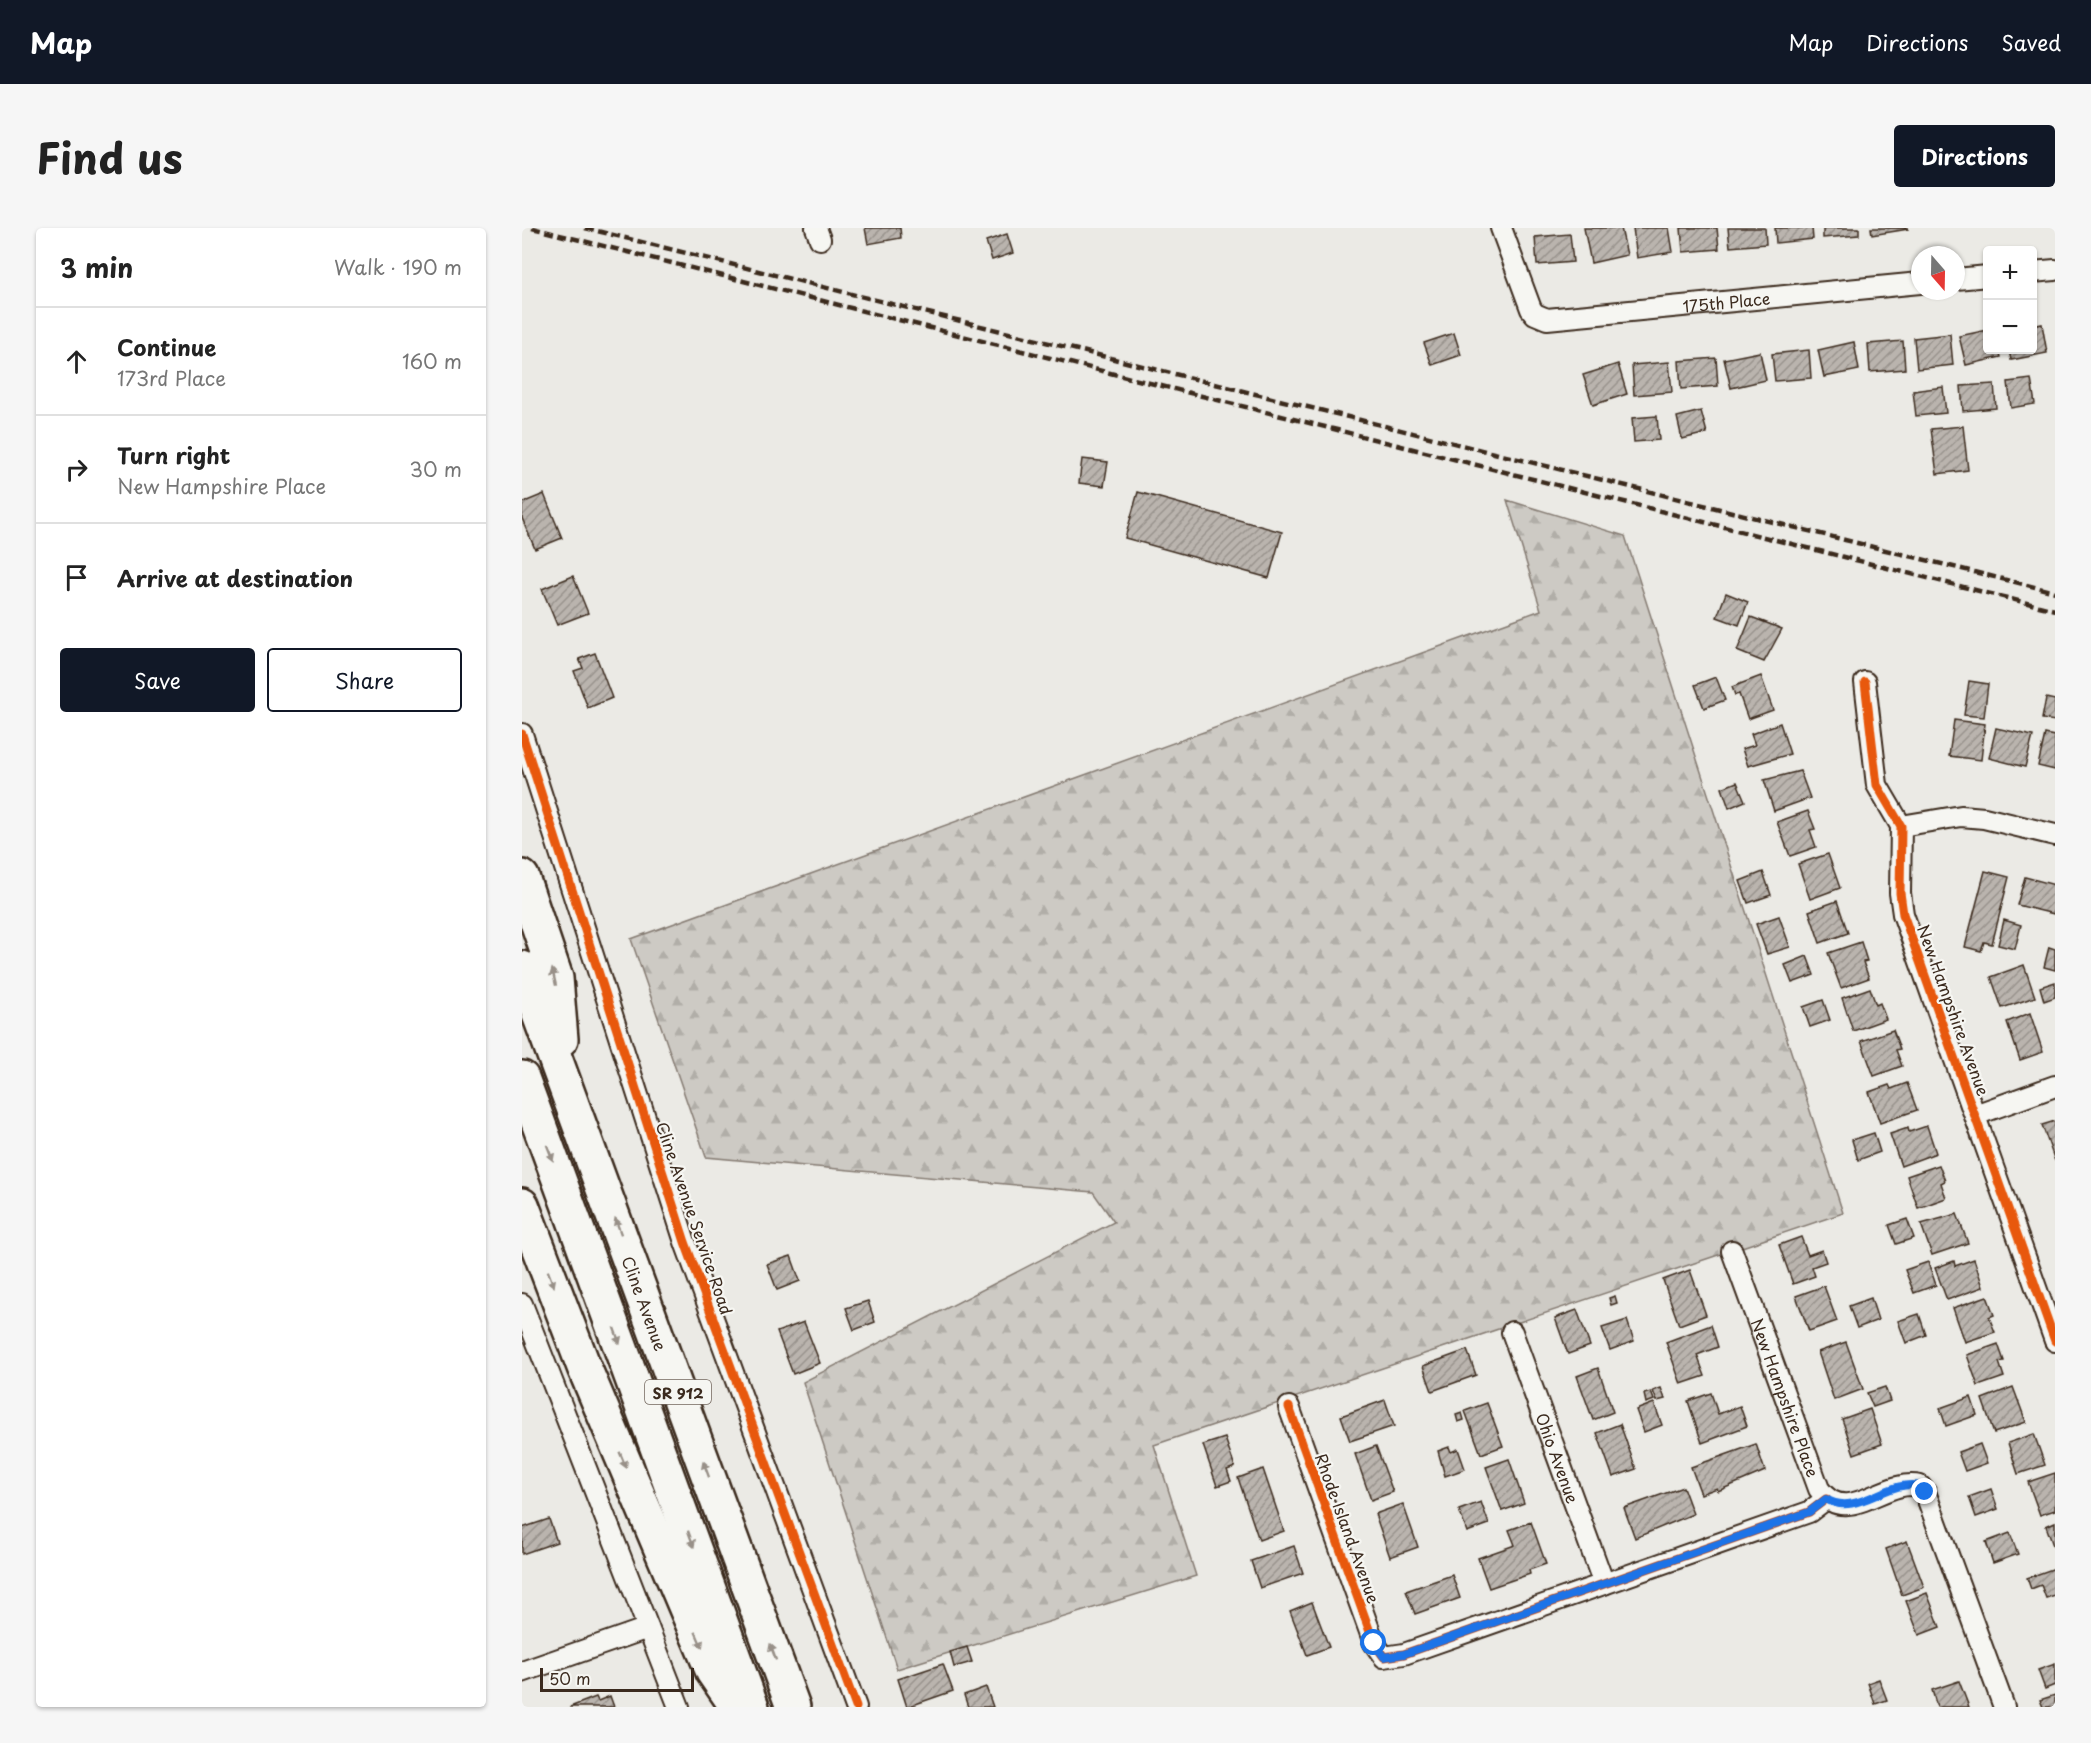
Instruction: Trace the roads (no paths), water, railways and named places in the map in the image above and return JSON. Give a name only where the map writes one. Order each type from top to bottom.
[{"type":"highway","points":[[522,877],[556,978],[564,1077]]},
{"type":"highway","name":"Cline Avenue","points":[[522,968],[564,1077],[793,1707]]},
{"type":"highway","name":"SR 912","points":[[522,1078],[752,1707]]},
{"type":"highway","points":[[522,1205],[584,1367],[713,1672],[737,1707]]},
{"type":"street","name":"175th Place","points":[[1501,228],[1535,314],[1547,319],[1911,284]]},
{"type":"street","points":[[2037,272],[2055,270]]},
{"type":"street","points":[[1965,278],[1983,276]]},
{"type":"street","points":[[1865,682],[1877,785],[1901,826],[1962,816],[1984,818],[2055,835]]},
{"type":"street","name":"Cline Avenue Service Road","points":[[522,734],[685,1242],[856,1707]]},
{"type":"street","name":"New Hampshire Avenue","points":[[1901,826],[1900,894],[1903,914],[2055,1341]]},
{"type":"street","points":[[1975,1115],[2055,1086]]},
{"type":"street","name":"New Hampshire Place","points":[[1732,1251],[1815,1478],[1826,1499],[1843,1505],[1898,1487],[1920,1486],[1929,1501],[2004,1707]]},
{"type":"street","points":[[522,1304],[679,1707]]},
{"type":"street","name":"Ohio Avenue","points":[[1512,1332],[1604,1584]]},
{"type":"street","name":"Rhode Island Avenue","points":[[1289,1407],[1374,1643],[1384,1657],[1404,1654],[1604,1584]]},
{"type":"street","points":[[1604,1584],[1809,1512],[1826,1499]]},
{"type":"street","points":[[522,1672],[648,1628]]},
{"type":"railway","points":[[532,228],[2055,610]]},
{"type":"railway","points":[[585,228],[2055,592]]}]
